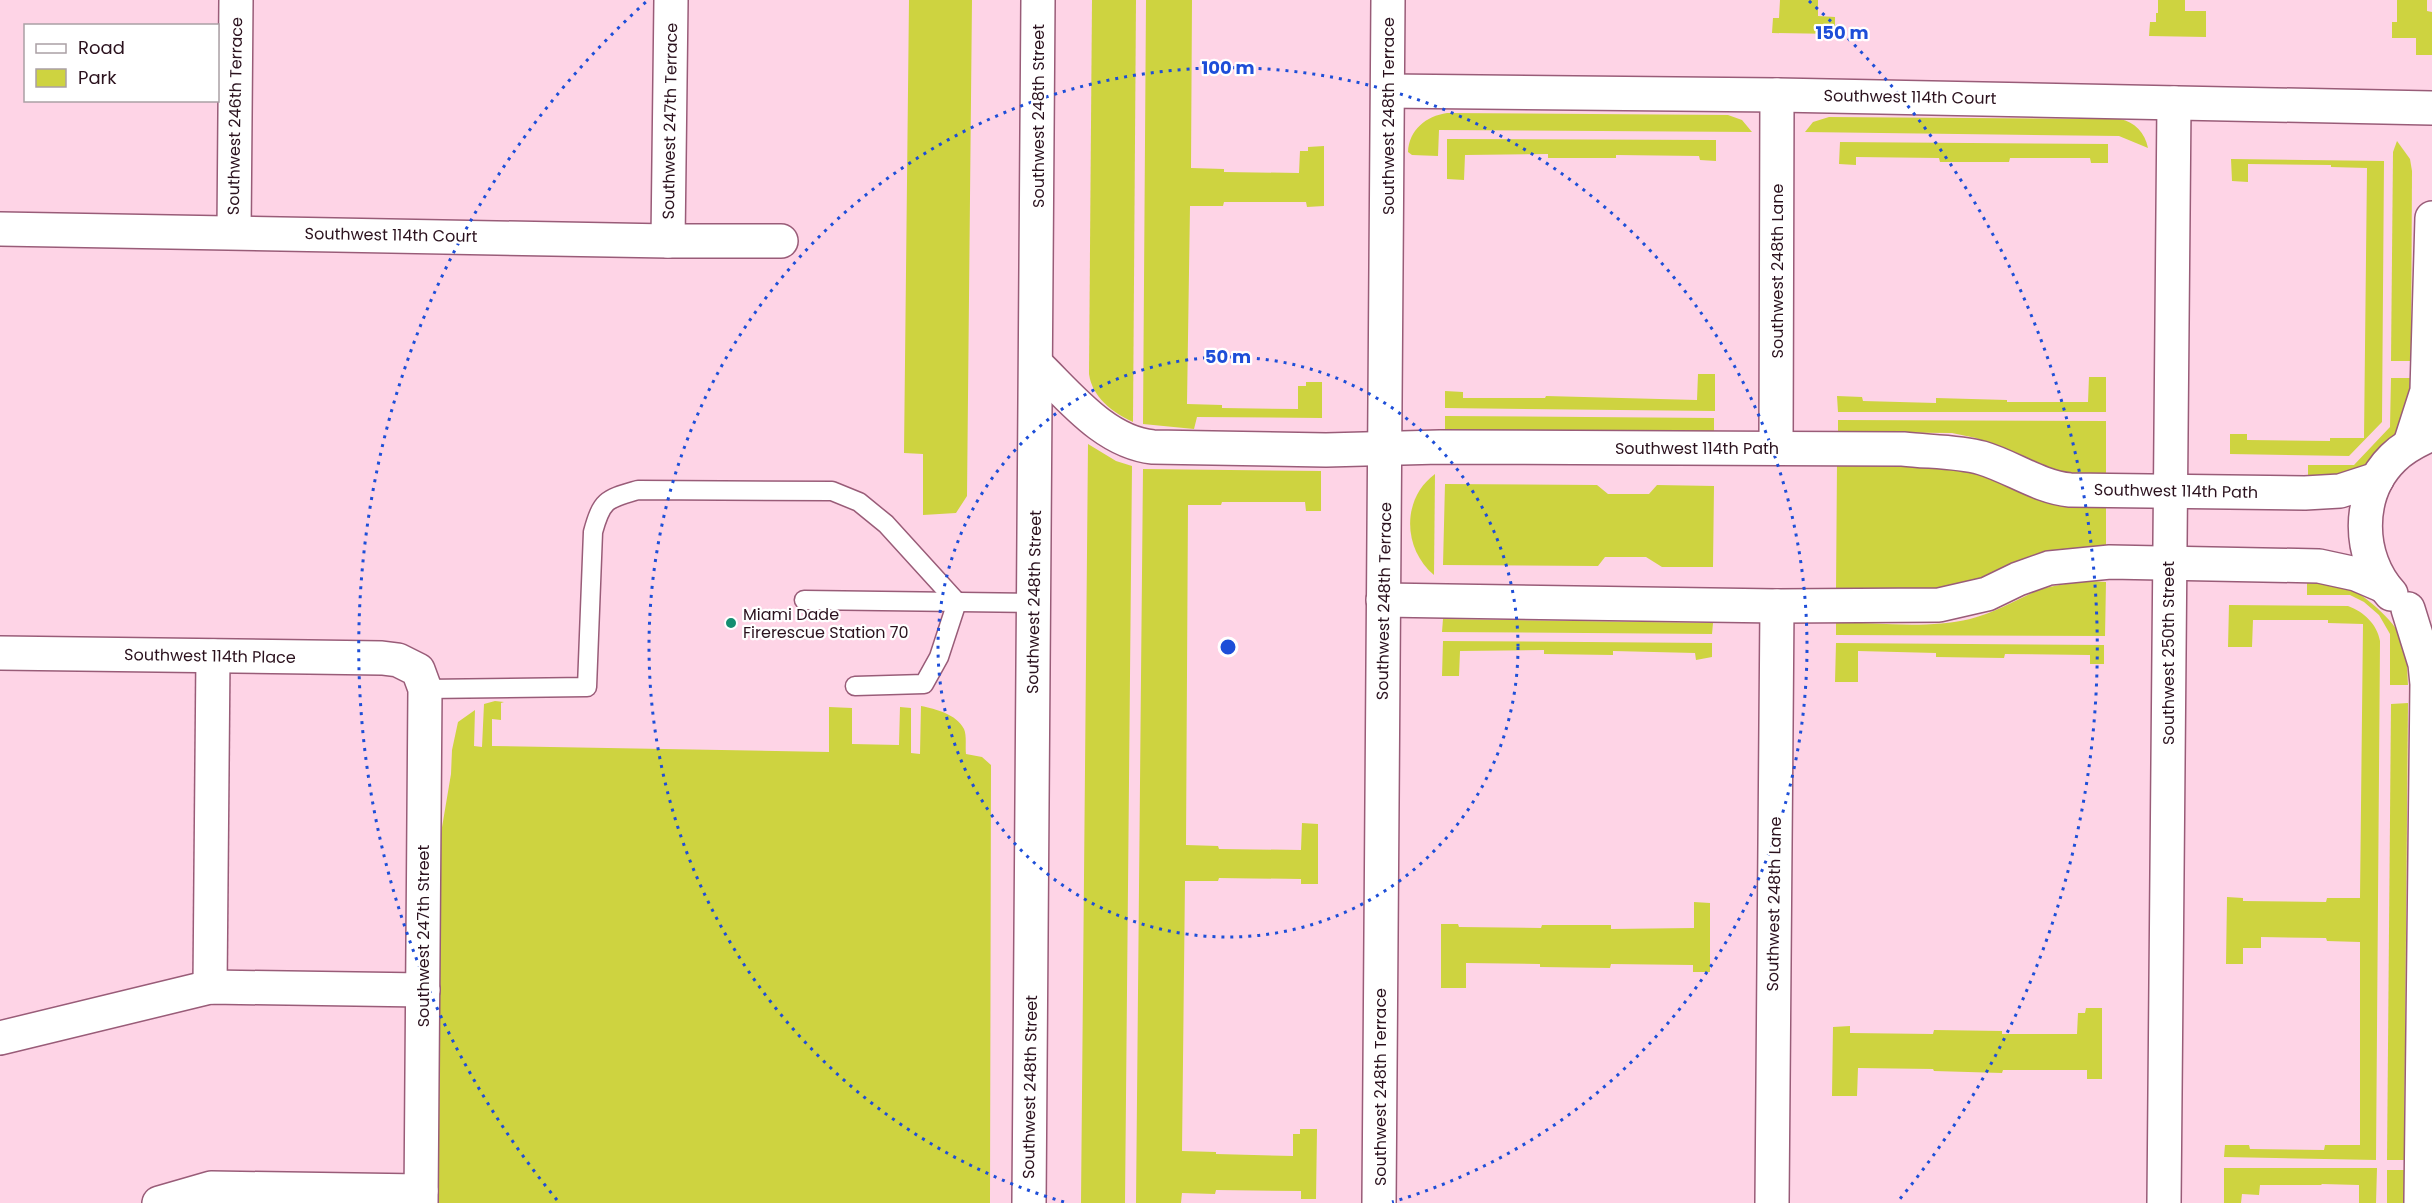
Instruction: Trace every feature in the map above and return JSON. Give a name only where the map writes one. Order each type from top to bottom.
[{"type":"street","name":"Southwest 246th Terrace","points":[[234,232],[236,0]]},
{"type":"street","name":"Southwest 247th Terrace","points":[[668,241],[671,0]]},
{"type":"street","name":"Southwest 248th Street","points":[[1029,1203],[1038,0]]},
{"type":"street","name":"Southwest 248th Terrace","points":[[1379,1203],[1388,0]]},
{"type":"street","name":"Southwest 114th Court","points":[[1388,91],[1777,95],[2432,108]]},
{"type":"street","name":"Southwest 248th Lane","points":[[1776,448],[1777,95]]},
{"type":"street","name":"Southwest 250th Street","points":[[2164,1203],[2174,103]]},
{"type":"street","points":[[2384,586],[2373,567],[2366,546],[2365,524],[2368,501],[2377,479],[2392,459],[2421,439],[2427,391],[2432,218]]},
{"type":"street","name":"Southwest 114th Court","points":[[0,229],[781,241]]},
{"type":"street","name":"Southwest 114th Path","points":[[1037,366],[1104,428],[1147,447],[1326,450],[1385,448],[1903,449],[1958,453],[1992,461],[2052,487],[2064,489],[2340,491],[2377,479]]},
{"type":"street","points":[[1383,600],[1939,606],[1988,594],[2018,579],[2063,566],[2110,562],[2319,566],[2346,571],[2384,586],[2420,615],[2427,684],[2421,1203]]},
{"type":"street","name":"Southwest 248th Lane","points":[[1772,1203],[1777,606]]},
{"type":"street","name":"Southwest 114th Place","points":[[0,653],[382,658],[398,660],[422,679]]},
{"type":"street","points":[[210,987],[213,656]]},
{"type":"street","name":"Southwest 247th Street","points":[[421,1197],[422,679]]},
{"type":"street","points":[[0,1038],[210,987],[423,990]]},
{"type":"street","points":[[159,1203],[211,1188],[421,1197]]},
{"type":"lane","points":[[422,679],[587,687],[593,532],[605,502],[638,490],[832,491],[859,502],[886,524],[957,602]]},
{"type":"lane","points":[[804,600],[1034,603]]},
{"type":"lane","points":[[855,686],[924,684],[939,657],[957,602]]},
{"type":"green space","points":[[909,0],[972,0],[967,496],[956,513],[923,515],[923,454],[904,453]]},
{"type":"green space","points":[[1092,0],[1136,0],[1133,422],[1118,414],[1099,397],[1089,374]]},
{"type":"green space","points":[[1146,0],[1192,0],[1191,168],[1224,169],[1224,172],[1299,173],[1300,151],[1308,151],[1308,147],[1324,146],[1324,206],[1307,207],[1306,202],[1224,202],[1223,206],[1190,206],[1187,404],[1222,405],[1222,408],[1298,409],[1298,386],[1306,386],[1306,382],[1322,382],[1322,418],[1197,417],[1194,429],[1143,424]]},
{"type":"green space","points":[[1780,0],[1818,0],[1818,16],[1835,17],[1835,34],[1772,33],[1773,18],[1779,18]]},
{"type":"green space","points":[[2158,0],[2185,0],[2185,11],[2206,11],[2206,37],[2149,36],[2150,22],[2156,22]]},
{"type":"green space","points":[[2397,0],[2427,0],[2427,11],[2432,12],[2432,55],[2416,55],[2416,38],[2392,38],[2392,22],[2397,22]]},
{"type":"green space","points":[[1447,113],[1728,115],[1742,120],[1752,132],[1439,130],[1438,156],[1412,155],[1408,152],[1412,137],[1420,125],[1432,117]]},
{"type":"green space","points":[[1829,117],[2120,119],[2138,129],[2148,148],[2119,136],[1805,132],[1813,122]]},
{"type":"green space","points":[[1447,139],[1716,140],[1716,161],[1700,160],[1699,156],[1616,155],[1616,158],[1548,158],[1548,154],[1465,155],[1464,180],[1447,179]]},
{"type":"green space","points":[[2397,141],[2410,159],[2412,171],[2411,361],[2391,361],[2393,152]]},
{"type":"green space","points":[[1840,142],[2108,144],[2108,163],[2091,163],[2090,158],[2010,158],[2009,162],[1940,162],[1939,158],[1856,157],[1856,165],[1839,164]]},
{"type":"green space","points":[[2231,159],[2384,161],[2382,422],[2349,456],[2230,454],[2230,434],[2247,434],[2247,440],[2330,441],[2330,438],[2364,438],[2367,168],[2248,164],[2248,182],[2232,181]]},
{"type":"green space","points":[[1698,374],[1715,374],[1715,411],[1445,408],[1445,391],[1463,392],[1463,398],[1545,398],[1546,396],[1697,400]]},
{"type":"green space","points":[[2089,377],[2106,377],[2106,412],[1838,412],[1837,396],[1862,397],[1863,401],[1936,403],[1936,398],[2007,400],[2007,402],[2088,402]]},
{"type":"green space","points":[[2391,378],[2410,378],[2409,402],[2397,432],[2367,465],[2347,476],[2308,480],[2308,465],[2354,465],[2390,427]]},
{"type":"green space","points":[[1445,416],[1714,418],[1714,433],[1445,430]]},
{"type":"green space","points":[[1838,420],[2106,421],[2106,477],[2081,476],[2058,471],[1976,438],[1952,433],[1838,432]]},
{"type":"green space","points":[[1088,444],[1116,461],[1132,466],[1125,1203],[1081,1203]]},
{"type":"green space","points":[[1837,463],[1924,463],[1969,470],[2069,506],[2106,508],[2106,550],[1943,591],[1836,591]]},
{"type":"green space","points":[[1143,469],[1321,471],[1321,511],[1306,511],[1305,502],[1222,502],[1221,505],[1188,505],[1186,845],[1218,846],[1219,849],[1301,850],[1302,823],[1318,824],[1318,884],[1301,884],[1301,879],[1219,878],[1218,881],[1185,881],[1182,1151],[1293,1156],[1293,1134],[1300,1134],[1300,1129],[1317,1129],[1316,1199],[1301,1199],[1301,1191],[1216,1190],[1215,1194],[1182,1193],[1181,1203],[1136,1203]]},
{"type":"green space","points":[[1435,474],[1434,575],[1416,552],[1410,524],[1416,497],[1424,484]]},
{"type":"green space","points":[[1445,484],[1597,485],[1608,494],[1649,494],[1657,485],[1714,486],[1713,567],[1662,567],[1646,557],[1605,557],[1598,566],[1443,565]]},
{"type":"green space","points":[[2088,581],[2106,582],[2105,636],[1836,635],[1836,622],[1903,625],[1954,622],[1987,614],[2034,592]]},
{"type":"green space","points":[[2307,583],[2340,585],[2351,589],[2377,608],[2393,624],[2404,645],[2408,685],[2390,685],[2390,634],[2379,615],[2364,602],[2350,595],[2307,595]]},
{"type":"green space","points":[[2229,605],[2348,606],[2369,619],[2380,641],[2376,1160],[2224,1157],[2225,1145],[2249,1145],[2250,1149],[2324,1150],[2325,1145],[2360,1145],[2360,942],[2327,941],[2326,938],[2261,937],[2261,948],[2243,948],[2243,964],[2226,964],[2227,897],[2243,898],[2243,901],[2326,902],[2327,898],[2360,898],[2363,624],[2328,623],[2328,620],[2253,620],[2252,647],[2228,647]]},
{"type":"green space","points":[[1443,619],[1713,623],[1712,634],[1442,632]]},
{"type":"green space","points":[[1443,641],[1712,643],[1712,657],[1696,660],[1695,653],[1613,651],[1613,655],[1544,654],[1544,650],[1460,651],[1459,676],[1442,676]]},
{"type":"green space","points":[[1836,643],[2104,645],[2104,664],[2090,664],[2090,655],[2005,654],[2004,658],[1936,657],[1936,653],[1858,651],[1858,682],[1835,682]]},
{"type":"green space","points":[[495,701],[504,702],[501,703],[501,720],[492,719],[492,746],[829,752],[829,707],[852,708],[852,744],[899,745],[900,707],[911,708],[911,753],[920,754],[921,706],[945,713],[960,724],[965,732],[966,754],[982,757],[991,765],[990,1203],[433,1203],[438,851],[458,722],[475,710],[474,746],[482,747],[484,704]]},
{"type":"green space","points":[[2408,703],[2404,1160],[2387,1160],[2391,704]]},
{"type":"green space","points":[[1694,902],[1710,903],[1710,972],[1693,972],[1693,965],[1611,964],[1610,968],[1466,963],[1466,988],[1441,988],[1441,924],[1458,924],[1459,927],[1541,928],[1542,925],[1611,925],[1611,929],[1694,928]]},
{"type":"green space","points":[[2086,1008],[2102,1008],[2102,1079],[2087,1079],[2087,1070],[2003,1070],[2002,1073],[1858,1068],[1857,1096],[1832,1096],[1833,1027],[1850,1026],[1850,1033],[1933,1034],[1934,1030],[2002,1031],[2002,1034],[2077,1034],[2078,1013],[2085,1013]]},
{"type":"green space","points":[[2224,1168],[2377,1168],[2376,1203],[2359,1203],[2359,1185],[2322,1184],[2260,1185],[2259,1195],[2242,1194],[2241,1203],[2224,1203]]},
{"type":"green space","points":[[2387,1170],[2404,1170],[2404,1203],[2387,1203]]},
{"type":"place","name":"Miami Dade Firerescue Station 70","points":[[731,623]]}]
